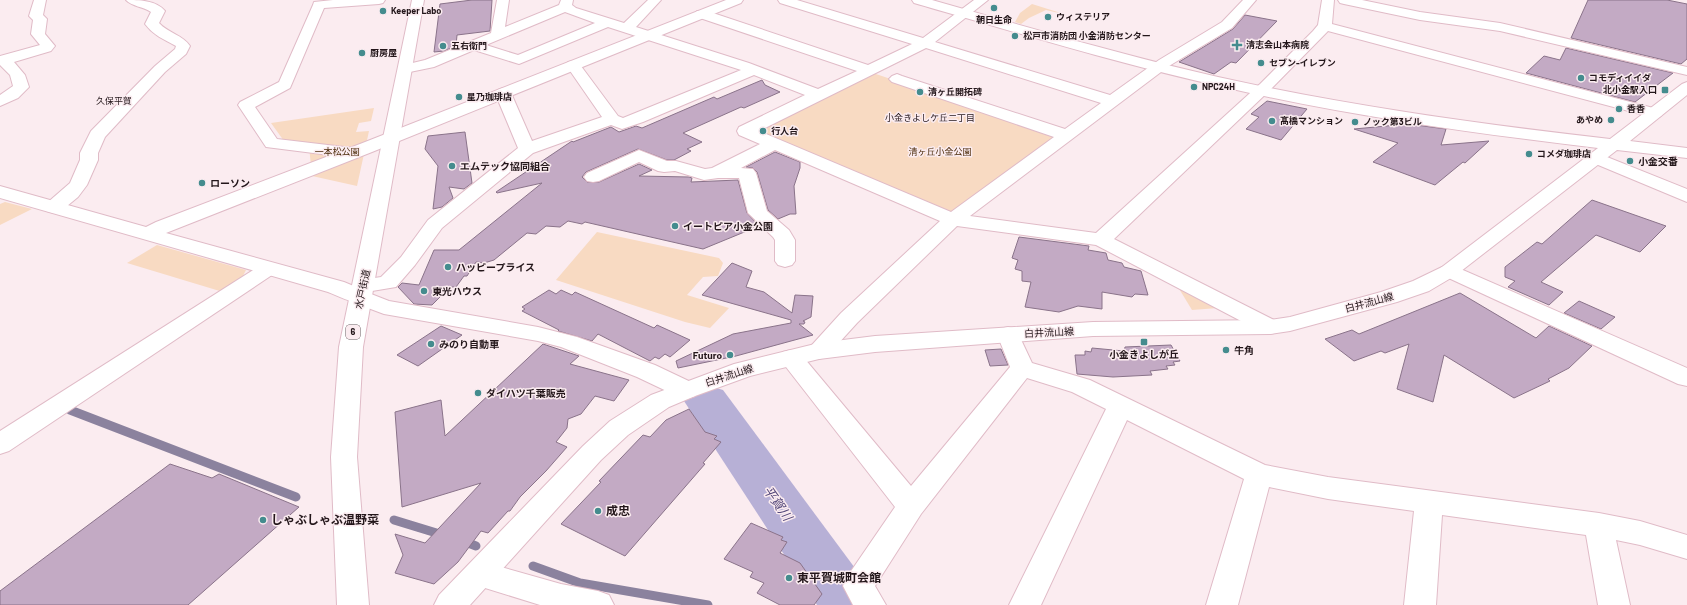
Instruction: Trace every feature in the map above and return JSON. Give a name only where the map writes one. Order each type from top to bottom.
[{"type":"main road","points":[[1,60],[46,48],[48,46],[38,34],[40,19],[36,16],[40,0]]},
{"type":"main road","points":[[54,206],[71,193],[78,185],[89,160],[89,153],[97,135],[160,69],[181,51],[183,46],[181,43],[158,31],[152,24],[158,11],[149,5],[132,0]]},
{"type":"main road","points":[[272,143],[246,105],[285,85],[320,5],[352,1],[379,0]]},
{"type":"main road","name":"水戸街道","points":[[353,605],[344,457],[351,347],[418,0]]},
{"type":"main road","points":[[497,36],[503,0]]},
{"type":"main road","points":[[627,28],[655,0]]},
{"type":"main road","points":[[148,234],[163,226],[353,153],[737,0]]},
{"type":"main road","points":[[784,0],[1112,101]]},
{"type":"main road","points":[[918,0],[1158,67],[1260,91],[1394,116],[1605,151],[1687,153]]},
{"type":"main road","points":[[982,0],[925,43],[745,131],[953,220],[1101,240],[1270,327]]},
{"type":"main road","points":[[820,351],[849,318],[953,220],[1158,67],[1227,25],[1250,0]]},
{"type":"main road","points":[[1101,240],[1260,91],[1325,26],[1328,0]]},
{"type":"main road","points":[[1352,1],[1432,11],[1687,71]]},
{"type":"main road","points":[[405,68],[429,64],[474,46],[567,4],[571,11],[753,70],[818,95]]},
{"type":"main road","points":[[702,14],[869,70]]},
{"type":"main road","points":[[474,46],[519,60],[607,23]]},
{"type":"main road","points":[[1325,26],[1655,113]]},
{"type":"main road","points":[[0,101],[12,95],[21,87],[16,71],[1,60]]},
{"type":"main road","points":[[573,65],[612,119],[622,124],[753,70]]},
{"type":"main road","points":[[897,79],[1066,135]]},
{"type":"main road","name":"白井流山線","points":[[450,605],[592,453],[619,428],[660,401],[686,390],[743,370],[820,351],[875,344],[1093,329],[1270,327],[1290,324],[1389,297],[1421,286],[1449,271],[1506,229],[1605,151],[1686,90]]},
{"type":"main road","points":[[503,93],[527,149]]},
{"type":"main road","points":[[2,194],[54,206],[336,288],[361,291],[388,282],[408,261],[435,224],[527,149],[612,119]]},
{"type":"main road","points":[[254,142],[353,153]]},
{"type":"main road","points":[[717,173],[775,144]]},
{"type":"main road","points":[[1605,151],[1687,196]]},
{"type":"main road","points":[[593,177],[639,155],[664,167],[676,166],[704,175],[717,173],[747,173],[758,213],[782,234],[785,240],[785,261]]},
{"type":"main road","points":[[0,444],[268,269]]},
{"type":"main road","points":[[1449,271],[1686,374]]},
{"type":"main road","points":[[361,291],[384,307],[538,334],[568,342],[646,371],[686,390]]},
{"type":"main road","points":[[1008,334],[1022,368]]},
{"type":"main road","points":[[791,358],[912,506]]},
{"type":"main road","points":[[1022,368],[1081,386],[1259,474],[1305,484],[1599,525],[1640,533],[1687,547]]},
{"type":"main road","points":[[870,605],[858,586],[912,506],[1022,368]]},
{"type":"main road","points":[[1025,605],[1121,405]]},
{"type":"main road","points":[[1222,605],[1259,474]]},
{"type":"main road","points":[[1420,605],[1429,501]]},
{"type":"main road","points":[[1599,525],[1614,605]]},
{"type":"main road","points":[[480,574],[561,598],[598,605]]},
{"type":"green space","points":[[1032,4],[1067,15],[1046,10],[1029,18],[1021,24],[1015,22],[1020,13]]},
{"type":"green space","name":"清ヶ丘小金公園","points":[[873,73],[1051,133],[1054,138],[955,211],[943,211],[752,131]]},
{"type":"green space","name":"一本松公園","points":[[374,108],[371,121],[359,123],[356,132],[369,131],[357,186],[312,176],[309,146],[284,141],[271,123]]},
{"type":"green space","points":[[5,202],[32,209],[0,225],[0,204]]},
{"type":"green space","points":[[597,232],[719,258],[723,263],[718,276],[703,277],[687,295],[729,308],[710,328],[685,322],[556,280]]},
{"type":"green space","points":[[157,245],[246,270],[241,280],[223,292],[127,263]]},
{"type":"green space","points":[[1178,287],[1218,308],[1192,310]]},
{"type":"building","points":[[472,0],[492,0],[490,31],[457,35],[456,46],[444,51],[434,52],[440,4]]},
{"type":"building","points":[[1588,0],[1667,0],[1687,4],[1687,59],[1681,64],[1571,38]]},
{"type":"building","points":[[1245,15],[1277,21],[1236,63],[1231,62],[1214,74],[1179,62],[1233,29]]},
{"type":"building","points":[[1566,48],[1673,73],[1635,102],[1526,73],[1544,56],[1560,60]]},
{"type":"building","points":[[762,80],[765,85],[780,92],[744,108],[741,107],[683,133],[702,142],[687,149],[691,151],[674,160],[667,160],[638,149],[586,172],[582,177],[587,182],[599,182],[639,164],[652,170],[639,176],[689,177],[692,178],[691,182],[738,180],[747,213],[759,226],[703,249],[585,222],[582,224],[568,221],[560,227],[546,226],[536,234],[527,233],[494,260],[484,263],[476,262],[467,276],[464,276],[456,287],[450,287],[432,305],[414,304],[398,287],[402,283],[419,285],[434,250],[459,250],[542,183],[496,192],[572,141],[573,142],[611,127],[619,132],[636,126],[642,128],[714,97],[717,99]]},
{"type":"building","name":"髙橋マンション","points":[[1267,101],[1307,109],[1281,140],[1246,129],[1259,117],[1251,114]]},
{"type":"building","points":[[1408,124],[1446,129],[1441,145],[1489,141],[1465,163],[1463,162],[1435,185],[1373,162],[1398,143],[1354,129]]},
{"type":"building","points":[[465,132],[472,183],[464,189],[449,187],[453,198],[442,207],[433,209],[438,166],[425,149],[428,136]]},
{"type":"building","points":[[775,152],[800,162],[800,168],[794,186],[796,214],[790,214],[778,219],[768,210],[757,172],[753,168],[746,167]]},
{"type":"building","points":[[1592,200],[1666,226],[1640,252],[1596,235],[1541,282],[1563,292],[1549,305],[1508,287],[1515,281],[1505,277],[1505,267],[1537,242],[1542,244]]},
{"type":"building","points":[[1019,237],[1089,246],[1088,250],[1106,253],[1108,260],[1122,263],[1124,267],[1141,271],[1148,295],[1135,294],[1132,297],[1102,292],[1102,309],[1078,306],[1059,312],[1025,307],[1031,282],[1022,281],[1022,271],[1015,269],[1018,260],[1012,258]]},
{"type":"building","points":[[732,263],[752,271],[746,287],[764,292],[792,313],[795,295],[813,296],[811,317],[803,321],[805,322],[804,324],[799,324],[813,335],[736,356],[678,368],[676,361],[733,334],[791,323],[791,320],[702,295]]},
{"type":"building","points":[[549,290],[556,294],[561,290],[572,295],[575,292],[654,328],[657,325],[690,340],[670,357],[665,354],[659,359],[655,357],[650,361],[598,334],[592,341],[558,331],[559,330],[522,311],[525,309],[522,307]]},
{"type":"building","points":[[1460,293],[1536,338],[1549,326],[1592,346],[1569,368],[1548,379],[1550,381],[1514,398],[1444,355],[1433,402],[1397,389],[1409,344],[1385,353],[1381,351],[1354,361],[1325,339],[1352,330],[1359,334]]},
{"type":"building","points":[[1579,301],[1615,317],[1601,329],[1564,313]]},
{"type":"building","points":[[441,326],[462,335],[418,366],[397,355]]},
{"type":"building","points":[[543,344],[579,356],[570,364],[629,380],[614,401],[595,396],[581,414],[568,419],[567,428],[556,442],[567,447],[520,497],[510,511],[508,511],[488,533],[481,531],[458,562],[434,584],[395,573],[403,555],[395,534],[425,543],[481,483],[402,507],[395,412],[441,400],[445,436]]},
{"type":"building","points":[[1171,345],[1180,361],[1173,362],[1175,365],[1166,366],[1168,369],[1150,371],[1152,375],[1113,377],[1077,374],[1075,355],[1085,355],[1085,351],[1091,352],[1092,348],[1124,351],[1125,347]]},
{"type":"building","points":[[1001,349],[1008,365],[990,366],[985,350]]},
{"type":"building","points":[[689,409],[705,432],[717,436],[714,439],[721,442],[703,463],[705,464],[625,556],[561,524],[643,435],[650,437],[666,420]]},
{"type":"building","points":[[170,464],[212,478],[219,474],[299,507],[188,605],[0,605],[0,591]]},
{"type":"building","points":[[751,523],[783,537],[781,540],[787,542],[780,553],[800,563],[822,594],[814,605],[780,605],[757,593],[764,583],[750,577],[753,572],[724,559]]},
{"type":"waterway","name":"平賀川","points":[[707,401],[849,605]]},
{"type":"waterway","points":[[70,410],[296,497]]},
{"type":"waterway","points":[[394,520],[443,535]]},
{"type":"waterway","points":[[463,541],[476,546]]},
{"type":"waterway","points":[[533,566],[580,583],[708,605]]},
{"type":"place","name":"朝日生命","points":[[994,8]]},
{"type":"place","name":"Keeper Labo","points":[[383,11]]},
{"type":"place","name":"ウィステリア","points":[[1048,17]]},
{"type":"place","name":"松戸市消防団 小金消防センター","points":[[1015,36]]},
{"type":"place","name":"清志会山本病院","points":[[1237,45]]},
{"type":"place","name":"五右衛門","points":[[443,46]]},
{"type":"place","name":"厨房屋","points":[[362,53]]},
{"type":"place","name":"セブン-イレブン","points":[[1261,63]]},
{"type":"place","name":"コモディイイダ","points":[[1581,78]]},
{"type":"place","name":"NPC24H","points":[[1194,87]]},
{"type":"place","name":"北小金駅入口","points":[[1665,90]]},
{"type":"place","name":"清ヶ丘開拓碑","points":[[920,92]]},
{"type":"place","name":"星乃珈琲店","points":[[459,97]]},
{"type":"place","name":"香香","points":[[1619,109]]},
{"type":"place","name":"あやめ","points":[[1611,120]]},
{"type":"place","name":"髙橋マンション","points":[[1272,121]]},
{"type":"place","name":"ノック第3ビル","points":[[1355,122]]},
{"type":"place","name":"行人台","points":[[763,131]]},
{"type":"place","name":"コメダ珈琲店","points":[[1529,154]]},
{"type":"place","name":"小金交番","points":[[1630,161]]},
{"type":"place","name":"エムテック協同組合","points":[[452,166]]},
{"type":"place","name":"ローソン","points":[[202,183]]},
{"type":"place","name":"イートピア小金公園","points":[[675,226]]},
{"type":"place","name":"ハッピープライス","points":[[448,267]]},
{"type":"place","name":"東光ハウス","points":[[424,291]]},
{"type":"place","name":"小金きよしが丘","points":[[1144,342]]},
{"type":"place","name":"みのり自動車","points":[[431,344]]},
{"type":"place","name":"牛角","points":[[1226,350]]},
{"type":"place","name":"Futuro","points":[[730,355]]},
{"type":"place","name":"ダイハツ千葉販売","points":[[478,393]]},
{"type":"place","name":"成忠","points":[[598,511]]},
{"type":"place","name":"しゃぶしゃぶ温野菜","points":[[263,520]]},
{"type":"place","name":"東平賀城町会館","points":[[789,578]]},
{"type":"district","name":"久保平賀","points":[[114,101]]},
{"type":"district","name":"小金きよしケ丘二丁目","points":[[930,118]]}]
